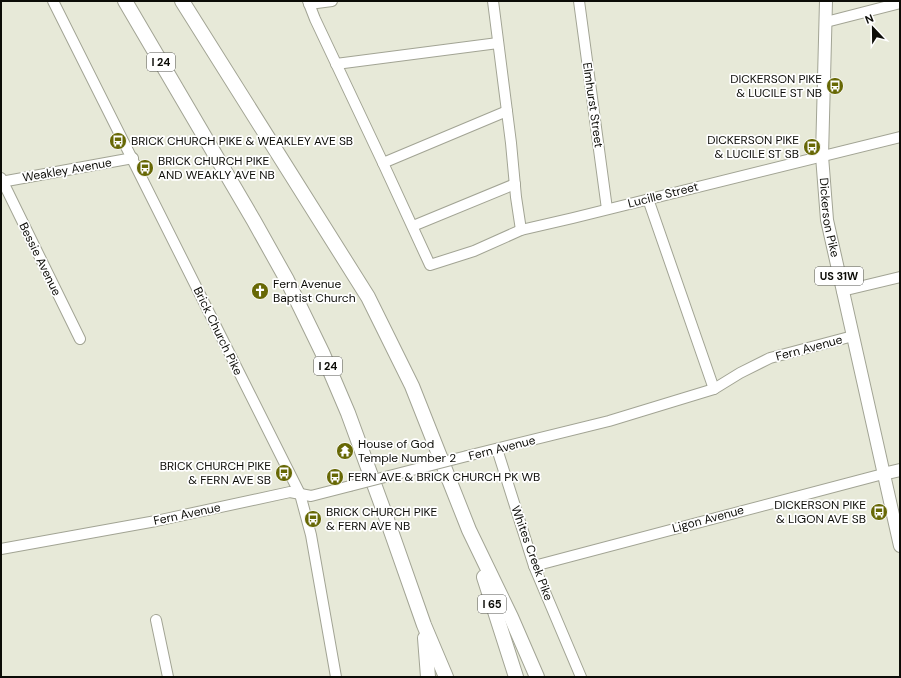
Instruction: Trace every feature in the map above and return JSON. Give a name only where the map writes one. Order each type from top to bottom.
[{"type":"highway","name":"I 24","points":[[125,1],[254,221],[287,280],[310,326],[348,413],[424,625],[446,677]]},
{"type":"highway","points":[[182,1],[368,297],[412,386],[469,530],[511,617],[536,677]]},
{"type":"highway","name":"I 65","points":[[469,530],[516,677]]},
{"type":"highway","points":[[424,625],[428,677]]},
{"type":"main road","name":"Dickerson Pike","points":[[826,1],[822,156],[827,220],[900,546]]},
{"type":"main road","points":[[883,474],[900,470]]},
{"type":"street","name":"Brick Church Pike","points":[[53,1],[300,494],[311,535],[336,677]]},
{"type":"street","points":[[332,1],[308,3],[413,226],[515,184]]},
{"type":"street","points":[[493,1],[522,230]]},
{"type":"street","name":"Elmhurst Street","points":[[579,1],[607,209]]},
{"type":"street","points":[[826,22],[900,3]]},
{"type":"street","points":[[336,64],[498,42]]},
{"type":"street","points":[[383,162],[507,111]]},
{"type":"street","name":"Lucille Street","points":[[413,226],[430,265],[474,252],[522,230],[900,137]]},
{"type":"street","name":"Weakley Avenue","points":[[2,181],[133,158]]},
{"type":"street","name":"Bessie Avenue","points":[[2,181],[80,339]]},
{"type":"street","points":[[648,199],[714,389]]},
{"type":"street","points":[[842,291],[900,277]]},
{"type":"street","name":"Fern Avenue","points":[[1,549],[156,521],[290,492],[311,496],[609,421],[714,389],[740,373],[770,358],[853,336]]},
{"type":"street","name":"Whites Creek Pike","points":[[497,449],[534,566],[581,677]]},
{"type":"street","name":"Ligon Avenue","points":[[534,566],[883,474]]},
{"type":"street","points":[[156,620],[168,677]]},
{"type":"place","name":"DICKERSON PIKE & LUCILE ST NB","points":[[835,86]]},
{"type":"place","name":"BRICK CHURCH PIKE & WEAKLEY AVE SB","points":[[118,141]]},
{"type":"place","name":"DICKERSON PIKE & LUCILE ST SB","points":[[812,147]]},
{"type":"place","name":"BRICK CHURCH PIKE AND WEAKLY AVE NB","points":[[145,168]]},
{"type":"place","name":"Fern Avenue Baptist Church","points":[[260,291]]},
{"type":"place","name":"House of God Temple Number 2","points":[[345,451]]},
{"type":"place","name":"BRICK CHURCH PIKE & FERN AVE SB","points":[[284,473]]},
{"type":"place","name":"FERN AVE & BRICK CHURCH PK WB","points":[[335,477]]},
{"type":"place","name":"DICKERSON PIKE & LIGON AVE SB","points":[[879,512]]},
{"type":"place","name":"BRICK CHURCH PIKE & FERN AVE NB","points":[[313,519]]}]
